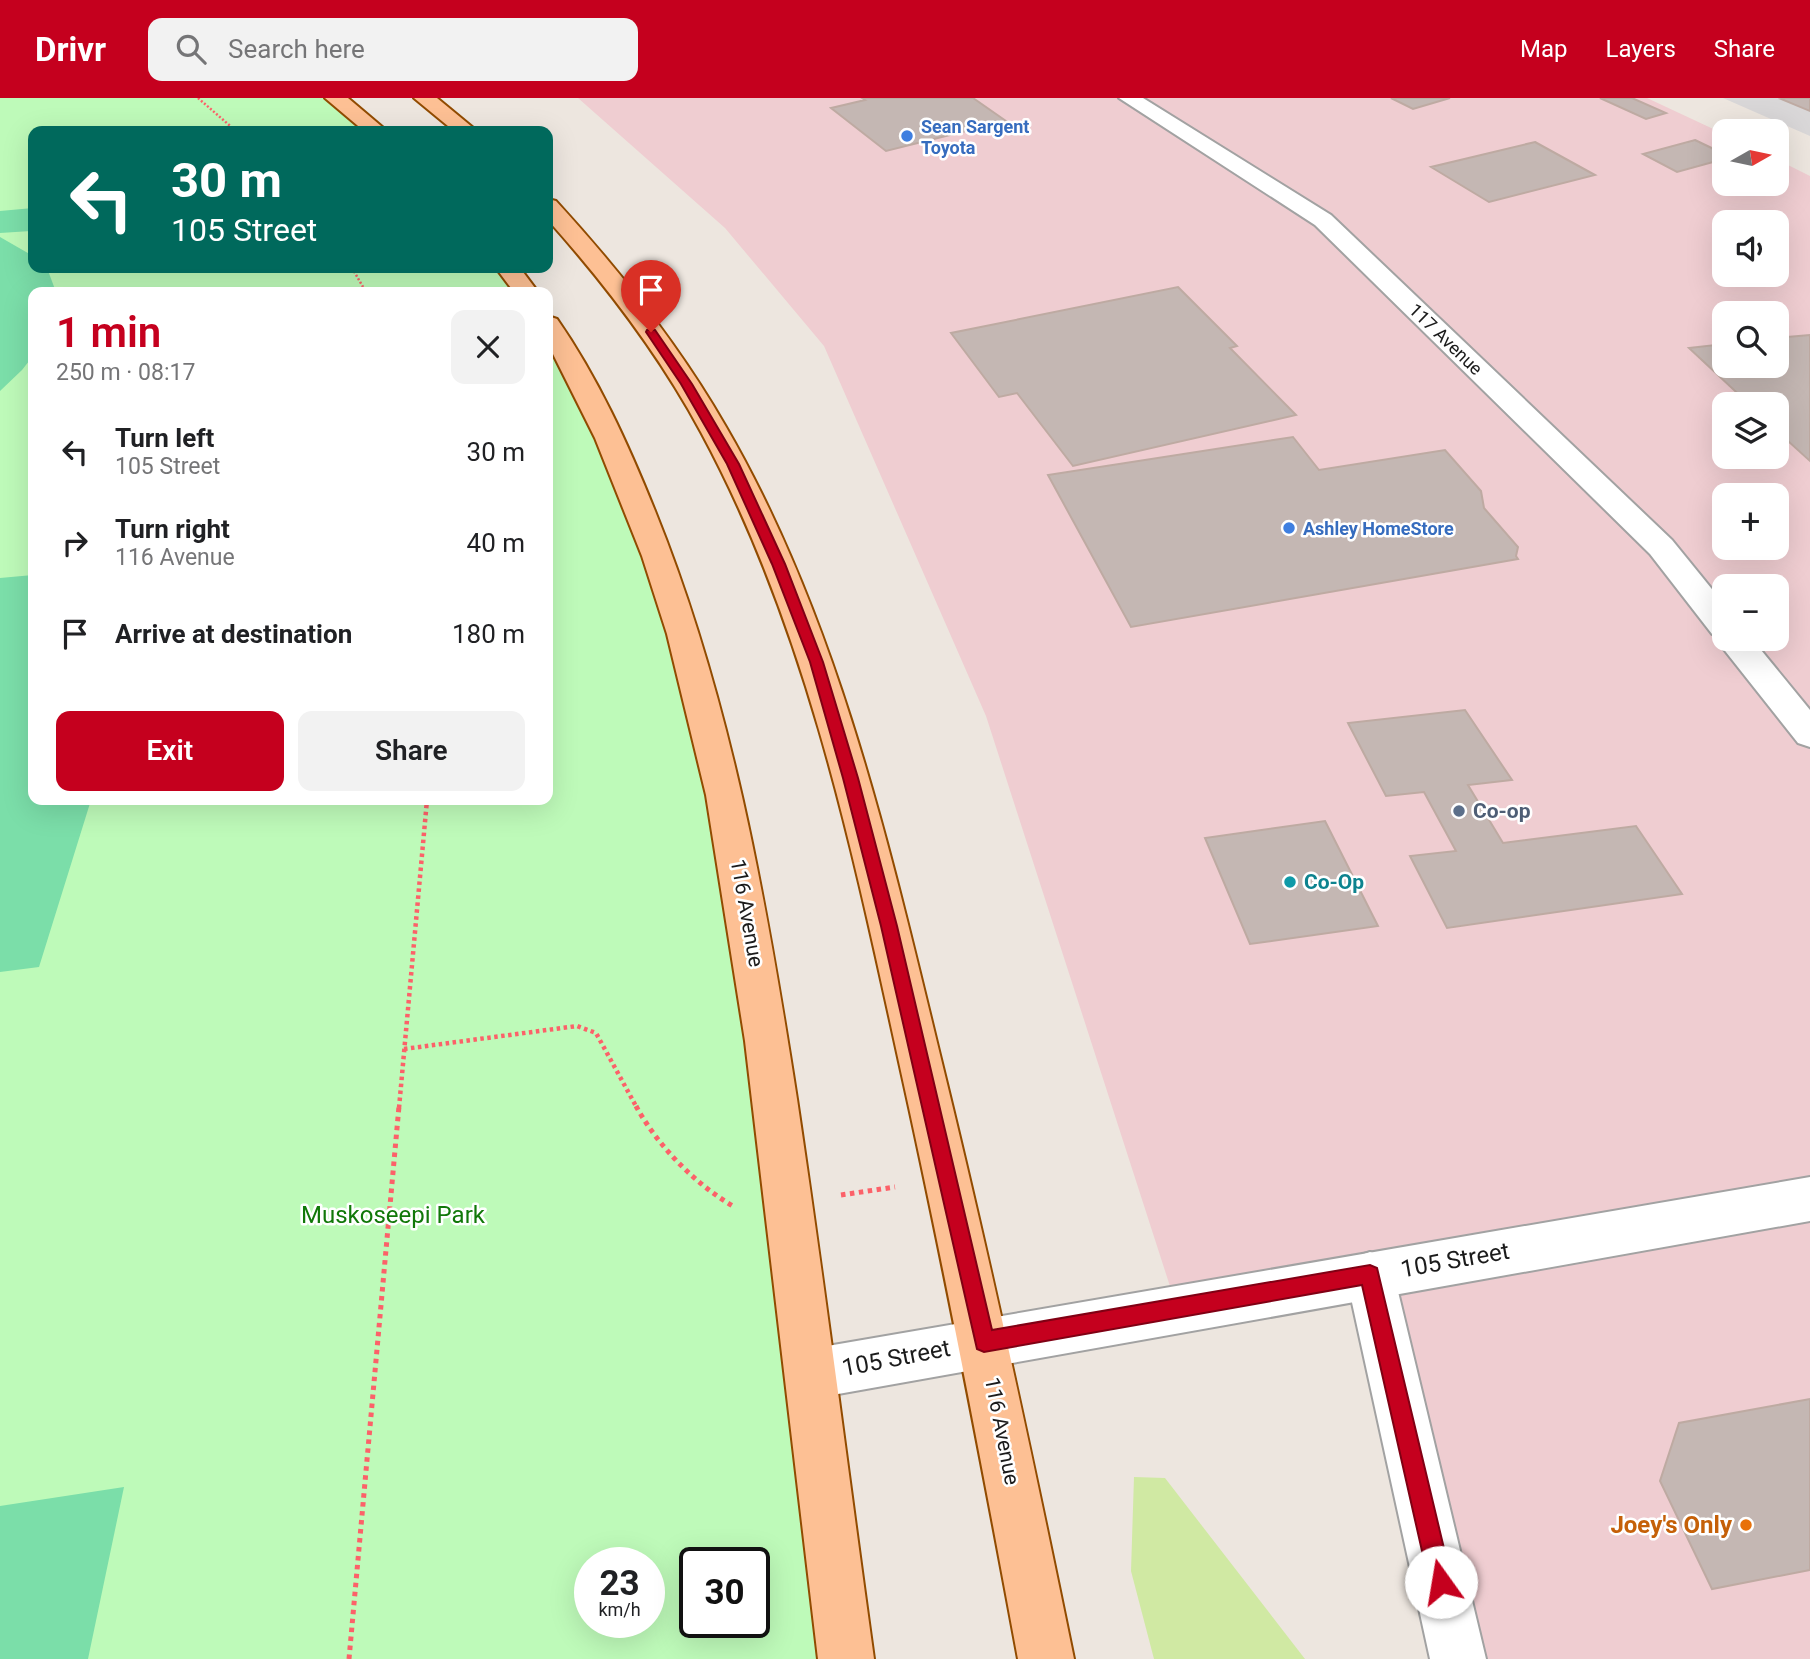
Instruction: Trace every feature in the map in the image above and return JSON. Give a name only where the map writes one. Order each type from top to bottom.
[{"type":"main road","points":[[335,98],[371,126]]},
{"type":"main road","points":[[424,98],[460,126]]},
{"type":"main road","name":"116 Avenue","points":[[553,211],[595,257],[687,384],[733,464],[778,564],[817,662],[851,778],[889,926],[984,1342],[1046,1659]]},
{"type":"main road","name":"116 Avenue","points":[[553,332],[605,427],[648,526],[687,643],[724,785],[757,969],[846,1659]]},
{"type":"street","name":"117 Avenue","points":[[1129,98],[1323,220],[1661,548],[1712,611]]},
{"type":"street","points":[[1744,651],[1810,734]]},
{"type":"street","name":"105 Street","points":[[810,1374],[1810,1199]]},
{"type":"street","points":[[1370,1275],[1458,1659]]},
{"type":"path","points":[[198,98],[230,126]]},
{"type":"path","points":[[349,1659],[427,805]]},
{"type":"path","points":[[404,1049],[577,1026],[596,1033],[646,1125],[707,1191],[739,1210]]},
{"type":"shaded area","points":[[578,98],[1647,98],[1712,128],[1712,196],[1789,196],[1789,166],[1810,176],[1810,1659],[1460,1659],[1370,1275],[1177,1308],[986,716],[824,346],[725,228]]},
{"type":"shaded area","points":[[1723,98],[1810,98],[1810,136],[1789,127],[1789,119],[1771,119]]},
{"type":"green space","name":"Muskoseepi Park","points":[[0,98],[335,98],[371,126],[28,126],[28,273],[512,273],[522,287],[28,287],[28,805],[553,805],[553,332],[564,348],[687,643],[837,1659],[0,1659]]},
{"type":"green space","points":[[28,208],[28,231],[0,233],[0,211]]},
{"type":"green space","points":[[0,237],[28,253],[28,273],[49,273],[54,287],[28,287],[28,362],[0,391]]},
{"type":"green space","points":[[28,575],[28,805],[89,805],[39,967],[0,972],[0,578]]},
{"type":"green space","points":[[1134,1477],[1165,1478],[1305,1659],[1154,1659],[1131,1571]]},
{"type":"green space","points":[[124,1487],[88,1659],[0,1659],[0,1506]]},
{"type":"building","name":"Sean Sargent Toyota","points":[[862,98],[973,98],[1006,121],[886,151],[831,108],[865,100]]},
{"type":"building","points":[[1391,98],[1450,98],[1413,109]]},
{"type":"building","points":[[1600,98],[1632,98],[1666,113],[1646,119]]},
{"type":"building","points":[[1785,98],[1810,98],[1810,111],[1781,99]]},
{"type":"building","points":[[1695,140],[1712,148],[1712,162],[1677,172],[1643,154]]},
{"type":"building","points":[[1535,142],[1595,175],[1489,202],[1431,167]]},
{"type":"building","points":[[1178,287],[1237,346],[1230,348],[1296,415],[1073,466],[1017,393],[999,397],[951,333]]},
{"type":"building","points":[[1810,335],[1810,461],[1789,442],[1789,392],[1736,392],[1721,378],[1789,378],[1789,337]]},
{"type":"building","points":[[1712,345],[1712,369],[1689,348]]},
{"type":"building","name":"Ashley HomeStore","points":[[1293,437],[1319,470],[1445,450],[1481,491],[1484,508],[1518,547],[1518,559],[1131,627],[1048,475]]},
{"type":"building","name":"Co-op","points":[[1465,710],[1512,780],[1468,785],[1503,843],[1636,826],[1682,894],[1447,928],[1410,856],[1456,851],[1424,792],[1386,796],[1348,723]]},
{"type":"building","name":"Co-Op","points":[[1325,821],[1378,926],[1250,944],[1205,838]]},
{"type":"building","name":"Joey's Only","points":[[1810,1399],[1810,1570],[1712,1589],[1660,1481],[1679,1423]]},
{"type":"place","name":"Sean Sargent Toyota","points":[[907,136]]},
{"type":"place","name":"Ashley HomeStore","points":[[1289,528]]},
{"type":"place","name":"Co-op","points":[[1459,811]]},
{"type":"place","name":"Co-Op","points":[[1290,882]]},
{"type":"place","name":"Joey's Only","points":[[1746,1525]]},
{"type":"route","points":[[651,332],[687,384],[733,464],[778,564],[817,662],[851,778],[889,926],[984,1342],[1370,1275],[1441,1582]]}]
